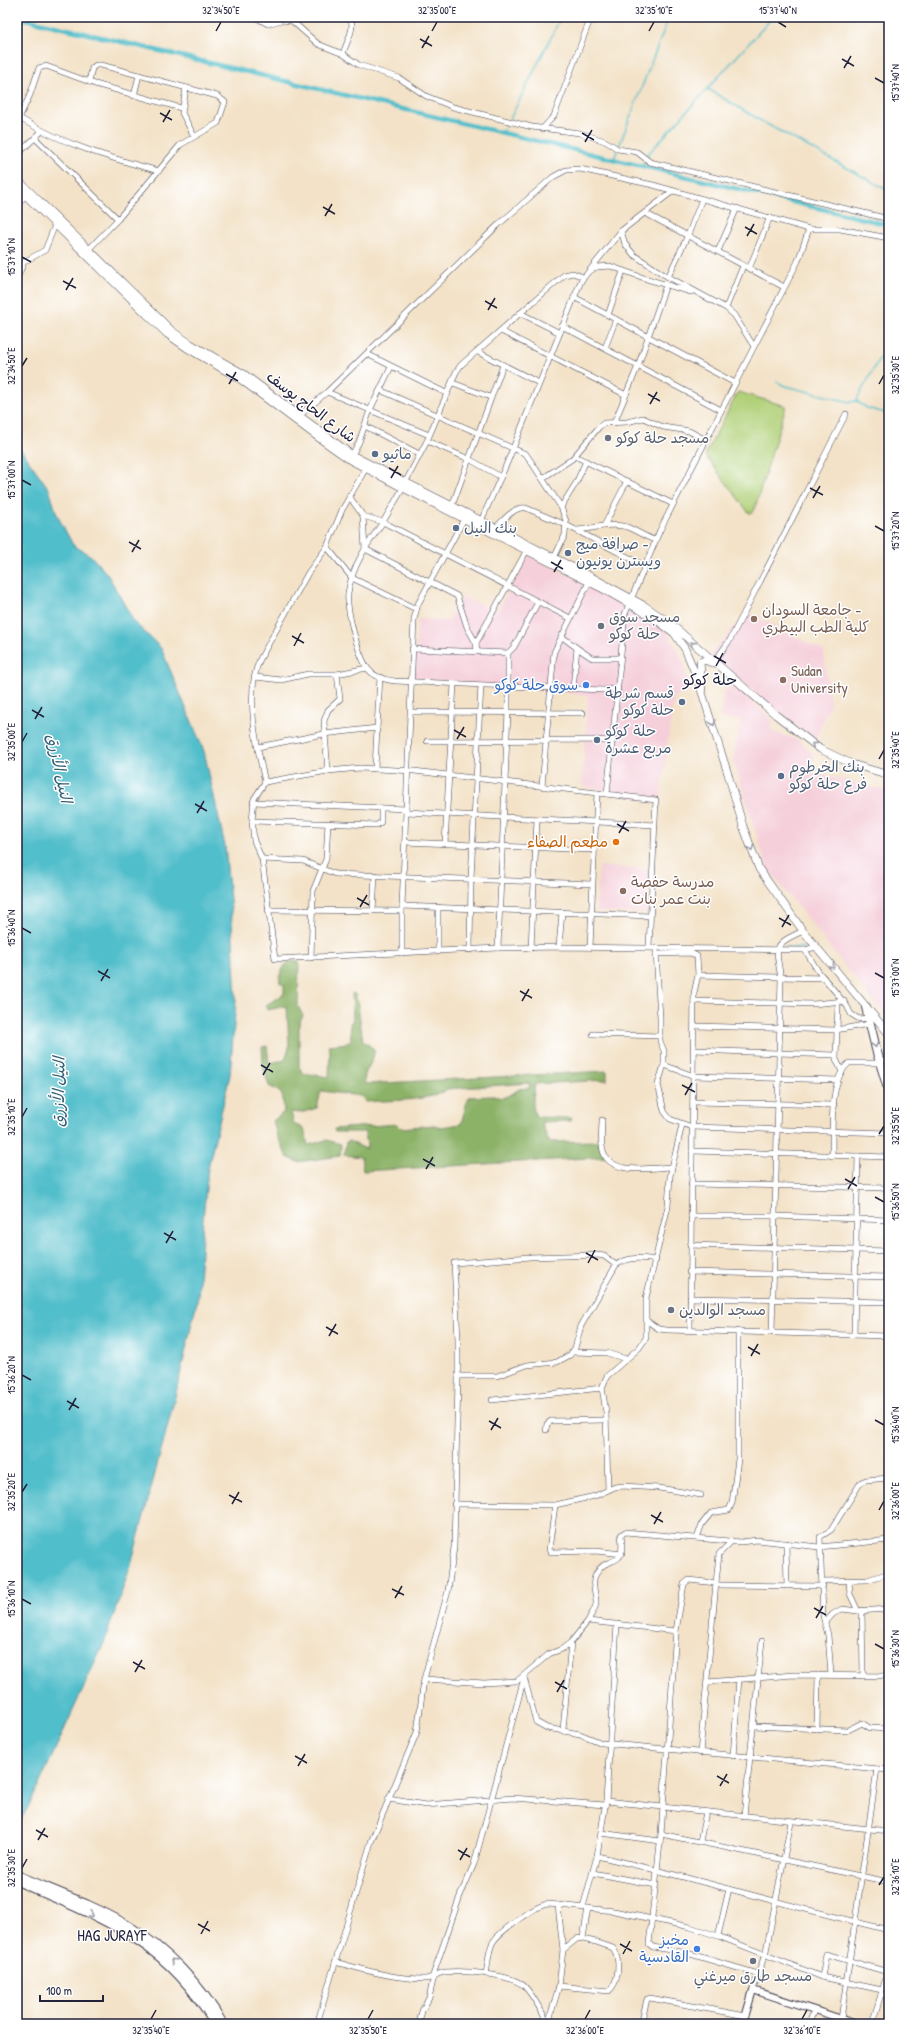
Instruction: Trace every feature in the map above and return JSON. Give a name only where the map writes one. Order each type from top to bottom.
[{"type":"main road","name":"شارع الحاج يوسف","points":[[17,179],[172,331],[190,344],[244,374],[352,454],[404,486],[464,519],[527,550],[553,560],[589,582],[629,600]]},
{"type":"main road","name":"شارع الحاج يوسف","points":[[17,187],[160,327],[179,343],[231,372],[319,438],[366,468],[452,506],[629,600]]},
{"type":"main road","points":[[629,600],[664,618],[776,715],[820,749],[852,764],[889,775]]},
{"type":"main road","points":[[629,600],[660,622],[679,638],[702,690],[743,826],[759,869],[803,931],[889,1034]]},
{"type":"main road","points":[[702,690],[703,681],[700,662],[705,660],[716,664]]},
{"type":"main road","points":[[866,1007],[889,1092]]},
{"type":"main road","points":[[17,1875],[102,1912],[141,1934],[176,1963],[208,2000],[223,2024]]},
{"type":"main road","points":[[17,1881],[113,1926],[138,1941],[186,1984],[216,2024]]},
{"type":"street","points":[[254,17],[268,24],[281,20],[292,21],[318,44],[343,54],[359,65],[399,78],[418,91],[442,103],[542,129],[580,133],[605,141],[618,150],[637,152],[650,162],[889,219]]},
{"type":"street","points":[[343,54],[352,28],[352,21],[350,17]]},
{"type":"street","points":[[542,129],[554,116],[591,17]]},
{"type":"street","points":[[88,250],[118,219],[180,145],[218,123],[225,102],[217,96],[96,65],[92,68],[89,82]]},
{"type":"street","points":[[159,171],[98,155],[49,132],[42,131],[20,116],[30,95],[39,68],[46,66],[89,82],[134,96],[181,108]]},
{"type":"street","points":[[134,96],[139,75]]},
{"type":"street","points":[[186,88],[181,108],[194,136]]},
{"type":"street","points":[[17,155],[42,131]]},
{"type":"street","points":[[35,138],[118,219]]},
{"type":"street","points":[[299,416],[328,392],[498,225],[562,171],[573,168],[580,169],[674,191],[809,229],[840,229],[889,238]]},
{"type":"street","points":[[481,521],[514,448],[562,326],[584,276],[621,231],[674,191]]},
{"type":"street","points":[[17,205],[25,196]]},
{"type":"street","points":[[668,277],[688,235],[702,199]]},
{"type":"street","points":[[718,251],[737,208]]},
{"type":"street","points":[[645,213],[784,287]]},
{"type":"street","points":[[749,269],[770,217]]},
{"type":"street","points":[[18,276],[24,262],[45,250],[55,225]]},
{"type":"street","points":[[607,794],[620,658],[625,614],[629,600],[655,540],[753,345],[798,261],[809,229]]},
{"type":"street","points":[[621,231],[628,250],[634,256],[668,277],[726,308],[734,315],[753,345]]},
{"type":"street","points":[[584,276],[591,270],[604,266],[698,293]]},
{"type":"street","points":[[726,308],[743,266]]},
{"type":"street","points":[[608,315],[623,271]]},
{"type":"street","points":[[584,276],[573,273],[564,275],[478,352],[461,365],[456,372],[453,383],[439,415],[404,486],[365,549],[352,578],[348,592],[348,607],[357,640],[367,668],[380,677],[391,681],[603,690],[618,689]]},
{"type":"street","points":[[614,423],[638,366],[666,285]]},
{"type":"street","points":[[574,297],[735,383]]},
{"type":"street","points":[[520,313],[560,332]]},
{"type":"street","points":[[605,348],[616,319]]},
{"type":"street","points":[[562,326],[721,410]]},
{"type":"street","points":[[501,331],[626,395]]},
{"type":"street","points":[[478,352],[539,384]]},
{"type":"street","points":[[367,354],[448,394]]},
{"type":"street","points":[[452,506],[502,365]]},
{"type":"street","points":[[352,454],[365,426],[370,410],[391,367]]},
{"type":"street","points":[[453,383],[490,397]]},
{"type":"street","points":[[380,390],[526,454],[561,507],[566,525],[566,535],[553,560]]},
{"type":"street","points":[[328,392],[429,435]]},
{"type":"street","points":[[716,664],[730,640],[846,414]]},
{"type":"street","points":[[543,478],[575,456],[601,424],[627,422],[643,418],[663,427],[689,431],[706,440]]},
{"type":"street","points":[[365,426],[419,454]]},
{"type":"street","points":[[427,441],[469,459],[501,477]]},
{"type":"street","points":[[575,456],[673,504]]},
{"type":"street","points":[[561,507],[576,483],[586,461]]},
{"type":"street","points":[[366,468],[350,496],[327,547],[308,573],[260,659],[255,677],[254,706],[258,747],[265,782],[253,802],[252,821],[254,841],[262,859],[275,959],[498,948],[652,947],[805,950],[816,947]]},
{"type":"street","points":[[604,526],[627,481]]},
{"type":"street","points":[[350,496],[363,516],[365,549]]},
{"type":"street","points":[[495,528],[513,512],[522,508],[566,525],[645,566]]},
{"type":"street","points":[[363,516],[383,522],[570,618]]},
{"type":"street","points":[[402,953],[403,875],[412,649],[416,609],[464,519]]},
{"type":"street","points":[[576,530],[615,525],[627,528],[642,536],[655,540]]},
{"type":"street","points":[[327,547],[352,578],[416,609]]},
{"type":"street","points":[[365,549],[453,593],[460,599],[468,627],[476,643],[477,651]]},
{"type":"street","points":[[476,643],[527,550]]},
{"type":"street","points":[[542,786],[554,652],[589,582]]},
{"type":"street","points":[[498,948],[498,910],[509,685],[507,673],[508,653],[514,647],[538,602]]},
{"type":"street","points":[[561,636],[592,658],[620,658]]},
{"type":"street","points":[[573,688],[577,648]]},
{"type":"street","points":[[412,649],[508,653]]},
{"type":"street","points":[[255,677],[281,680],[308,674],[337,674],[367,668]]},
{"type":"street","points":[[328,771],[324,734],[325,716],[328,710],[339,701],[341,696],[337,674]]},
{"type":"street","points":[[375,768],[380,677]]},
{"type":"street","points":[[445,844],[454,684]]},
{"type":"street","points":[[470,950],[472,845],[475,816],[481,685]]},
{"type":"street","points":[[410,712],[508,711],[583,713]]},
{"type":"street","points":[[258,747],[324,734],[377,728]]},
{"type":"street","points":[[427,741],[613,741]]},
{"type":"street","points":[[265,782],[349,768],[375,768],[408,770],[656,800],[650,916],[652,947],[656,954],[660,1036],[661,1045],[664,1051],[664,1065],[658,1084],[664,1111],[670,1119],[682,1125],[692,1127],[777,1128],[889,1133]]},
{"type":"street","points":[[590,947],[597,793]]},
{"type":"street","points":[[253,802],[475,816],[655,825]]},
{"type":"street","points":[[252,821],[377,825],[381,822],[382,809]]},
{"type":"street","points":[[531,948],[534,911],[537,819]]},
{"type":"street","points":[[311,958],[313,891],[327,854],[328,823]]},
{"type":"street","points":[[405,842],[594,850]]},
{"type":"street","points":[[262,859],[303,861],[335,874],[403,875],[592,884]]},
{"type":"street","points":[[373,912],[374,875]]},
{"type":"street","points":[[268,910],[373,912],[438,907],[650,916]]},
{"type":"street","points":[[438,907],[438,952]]},
{"type":"street","points":[[559,947],[562,912]]},
{"type":"street","points":[[772,1332],[781,978],[777,950],[780,943],[803,931]]},
{"type":"street","points":[[805,950],[824,978],[844,1001],[854,1017],[859,1020],[869,1021]]},
{"type":"street","points":[[656,954],[694,954],[697,956],[698,975],[694,1001],[695,1026],[689,1272],[690,1329]]},
{"type":"street","points":[[698,975],[824,978]]},
{"type":"street","points":[[694,1001],[838,1003],[844,1001]]},
{"type":"street","points":[[838,1003],[835,1055],[842,1072]]},
{"type":"street","points":[[695,1026],[836,1030],[869,1021]]},
{"type":"street","points":[[593,1034],[660,1036]]},
{"type":"street","points":[[694,1050],[835,1055]]},
{"type":"street","points":[[832,1156],[834,1105],[838,1080],[842,1072],[849,1063],[880,1063],[889,1057]]},
{"type":"street","points":[[664,1065],[694,1076],[838,1080]]},
{"type":"street","points":[[693,1102],[834,1105]]},
{"type":"street","points":[[602,1120],[603,1153],[612,1165],[622,1168],[671,1168]]},
{"type":"street","points":[[608,1490],[606,1420],[602,1388],[607,1376],[643,1343],[647,1331],[646,1298],[668,1206],[671,1168],[682,1125]]},
{"type":"street","points":[[692,1151],[889,1157]]},
{"type":"street","points":[[854,1335],[858,1156]]},
{"type":"street","points":[[691,1184],[889,1188]]},
{"type":"street","points":[[691,1216],[774,1216],[889,1220]]},
{"type":"street","points":[[690,1245],[889,1251]]},
{"type":"street","points":[[317,2024],[372,1842],[388,1799],[417,1732],[424,1679],[449,1585],[454,1547],[458,1376],[458,1311],[454,1263],[530,1257],[597,1255],[604,1256],[616,1265]]},
{"type":"street","points":[[573,1352],[581,1326],[616,1265],[624,1259],[636,1258],[656,1260]]},
{"type":"street","points":[[689,1272],[889,1277]]},
{"type":"street","points":[[690,1298],[889,1302]]},
{"type":"street","points":[[647,1321],[659,1328],[889,1336]]},
{"type":"street","points":[[697,1538],[702,1524],[711,1513],[729,1510],[732,1503],[738,1459],[738,1331]]},
{"type":"street","points":[[458,1376],[497,1376],[527,1365],[557,1362],[573,1352],[607,1353],[626,1359]]},
{"type":"street","points":[[492,1400],[602,1388]]},
{"type":"street","points":[[546,1430],[547,1424],[551,1421],[606,1420]]},
{"type":"street","points":[[831,1675],[825,1623],[819,1547],[820,1537],[831,1530],[861,1482],[866,1480],[889,1478]]},
{"type":"street","points":[[454,1504],[555,1505],[595,1496],[622,1486],[646,1487],[701,1495]]},
{"type":"street","points":[[555,1505],[549,1550],[552,1552],[596,1551],[622,1554]]},
{"type":"street","points":[[424,1679],[492,1683],[518,1681],[524,1677],[549,1654],[562,1649],[571,1642],[588,1621],[596,1604],[593,1582],[597,1572],[601,1567],[617,1559],[622,1554],[623,1544],[621,1535],[625,1532],[732,1541],[757,1540],[819,1547],[889,1540]]},
{"type":"street","points":[[700,1753],[719,1554],[732,1541]]},
{"type":"street","points":[[786,1543],[787,1586]]},
{"type":"street","points":[[758,1974],[687,1953],[651,1946],[649,1941],[661,1834],[666,1750],[676,1631],[686,1581],[716,1584],[787,1586],[867,1580],[889,1573]]},
{"type":"street","points":[[849,1581],[850,1594],[860,1611],[863,1676]]},
{"type":"street","points":[[825,1623],[831,1616],[842,1609],[860,1611],[889,1609]]},
{"type":"street","points":[[588,1621],[676,1631]]},
{"type":"street","points":[[583,1938],[586,1907],[606,1803],[617,1624]]},
{"type":"street","points":[[744,1816],[762,1641]]},
{"type":"street","points":[[563,1730],[571,1642]]},
{"type":"street","points":[[707,1682],[758,1677],[818,1675],[889,1676]]},
{"type":"street","points":[[817,1729],[818,1675]]},
{"type":"street","points":[[524,1677],[536,1722],[547,1728],[563,1730],[609,1745],[889,1770]]},
{"type":"street","points":[[418,2024],[422,2011],[429,1998],[434,1977],[460,1896],[474,1864],[524,1677]]},
{"type":"street","points":[[733,1756],[739,1679]]},
{"type":"street","points":[[754,1726],[848,1730],[862,1723],[870,1728],[889,1729]]},
{"type":"street","points":[[841,2019],[863,1876],[877,1769]]},
{"type":"street","points":[[388,1799],[426,1805],[523,1798],[606,1803],[663,1807],[792,1822],[889,1831]]},
{"type":"street","points":[[700,1841],[706,1812]]},
{"type":"street","points":[[743,2024],[764,1955],[792,1822]]},
{"type":"street","points":[[601,1833],[660,1841]]},
{"type":"street","points":[[661,1834],[784,1858],[889,1882]]},
{"type":"street","points":[[597,1856],[889,1930]]},
{"type":"street","points":[[593,1873],[656,1885]]},
{"type":"street","points":[[718,1936],[729,1889]]},
{"type":"street","points":[[486,1974],[493,1943],[502,1932],[544,1904],[586,1907],[652,1918],[718,1936],[822,1977],[882,1992],[889,1996]]},
{"type":"street","points":[[548,2024],[559,1986],[563,1950],[558,1905]]},
{"type":"street","points":[[559,1986],[607,1991],[612,1988],[618,1966],[615,1952],[611,1946],[583,1938],[576,1939],[563,1950]]},
{"type":"street","points":[[822,1977],[826,1954],[850,1962],[888,1970],[872,2024]]},
{"type":"street","points":[[335,1962],[401,1978],[428,1979],[444,1972],[486,1974],[509,1979],[523,1985],[548,2024]]},
{"type":"street","points":[[753,1990],[857,2024]]},
{"type":"street","points":[[641,2024],[647,1999],[650,1998],[746,2016]]},
{"type":"street","points":[[809,2024],[814,2010]]},
{"type":"shaded area","name":"سوق حلة كوكو","points":[[529,555],[622,602],[664,627],[672,640],[682,659],[691,692],[674,697],[660,803],[582,786],[588,696],[554,691],[413,678],[418,619],[448,621],[463,597],[497,611]]},
{"type":"shaded area","name":"Sudan University","points":[[747,612],[824,651],[830,704],[815,741],[709,655]]},
{"type":"shaded area","points":[[728,686],[744,695],[773,720],[771,731],[798,740],[812,753],[814,756],[808,771],[889,791],[889,1021],[767,868],[733,760],[741,721],[720,718],[724,690],[727,691]]},
{"type":"shaded area","name":"مدرسة حفصة بنت عمر بنات","points":[[599,866],[649,870],[647,913],[596,912]]},
{"type":"green space","points":[[738,392],[786,406],[754,511],[751,513],[749,513],[705,455]]},
{"type":"green space","points":[[299,961],[298,1006],[303,1016],[299,1023],[299,1067],[303,1073],[329,1077],[330,1051],[328,1045],[348,1043],[351,1039],[350,1024],[353,1019],[352,993],[355,994],[358,1005],[363,1041],[374,1049],[373,1058],[365,1075],[365,1084],[607,1071],[607,1080],[535,1084],[533,1101],[535,1114],[537,1117],[571,1118],[570,1121],[541,1122],[549,1142],[600,1141],[606,1157],[363,1171],[361,1157],[344,1155],[346,1142],[349,1141],[366,1149],[368,1143],[365,1140],[365,1132],[335,1132],[334,1129],[397,1124],[401,1128],[434,1125],[441,1127],[461,1124],[468,1097],[493,1096],[502,1098],[519,1089],[530,1088],[529,1083],[447,1089],[432,1096],[409,1100],[366,1102],[361,1096],[321,1091],[317,1108],[300,1113],[291,1112],[294,1124],[304,1129],[308,1145],[326,1140],[341,1144],[340,1156],[298,1162],[287,1157],[277,1136],[273,1121],[284,1112],[283,1099],[278,1091],[269,1086],[262,1064],[262,1047],[267,1046],[269,1063],[285,1060],[289,1047],[287,1006],[267,1010],[266,1005],[284,994],[284,985],[280,983],[280,974],[285,966],[290,962]]},
{"type":"water","name":"النيل الأزرق","points":[[17,444],[49,489],[57,515],[73,545],[91,556],[108,575],[134,622],[161,648],[204,751],[225,846],[232,921],[236,1000],[230,1075],[208,1168],[198,1297],[174,1401],[131,1565],[104,1643],[32,1800],[17,1827]]},
{"type":"waterway","points":[[17,17],[889,225]]},
{"type":"waterway","points":[[510,119],[561,17]]},
{"type":"waterway","points":[[614,159],[669,17]]},
{"type":"waterway","points":[[641,166],[647,155],[773,17]]},
{"type":"waterway","points":[[708,89],[763,122],[889,191]]},
{"type":"waterway","points":[[502,133],[508,122]]},
{"type":"waterway","points":[[777,382],[785,386],[850,402],[856,401],[889,341]]},
{"type":"waterway","points":[[856,401],[867,408],[889,414]]},
{"type":"waterway","points":[[784,947],[804,948]]},
{"type":"waterway","points":[[328,959],[402,955]]},
{"type":"place","name":"مسجد حلة كوكو","points":[[608,438]]},
{"type":"place","name":"ماثيو","points":[[375,454]]},
{"type":"place","name":"بنك النيل","points":[[456,528]]},
{"type":"place","name":"صرافة ميج - ويسترن يونيون","points":[[568,553]]},
{"type":"place","name":"جامعة السودان - كلية الطب البيطري","points":[[754,619]]},
{"type":"place","name":"مسجد سوق حلة كوكو","points":[[601,626]]},
{"type":"place","name":"Sudan University","points":[[783,680]]},
{"type":"place","name":"سوق حلة كوكو","points":[[586,685]]},
{"type":"place","name":"قسم شرطة حلة كوكو","points":[[682,702]]},
{"type":"place","name":"حلة كوكو مربع عشرة","points":[[597,740]]},
{"type":"place","name":"بنك الخرطوم فرع حلة كوكو","points":[[781,776]]},
{"type":"place","name":"مطعم الصفاء","points":[[616,842]]},
{"type":"place","name":"مدرسة حفصة بنت عمر بنات","points":[[623,891]]},
{"type":"place","name":"مسجد الوالدين","points":[[671,1310]]},
{"type":"place","name":"مخبز القادسية","points":[[697,1949]]},
{"type":"place","name":"مسجد طارق ميرغني","points":[[753,1961]]},
{"type":"district","name":"حلة كوكو","points":[[710,679]]},
{"type":"district","name":"HAG JURAYF","points":[[112,1935]]}]
